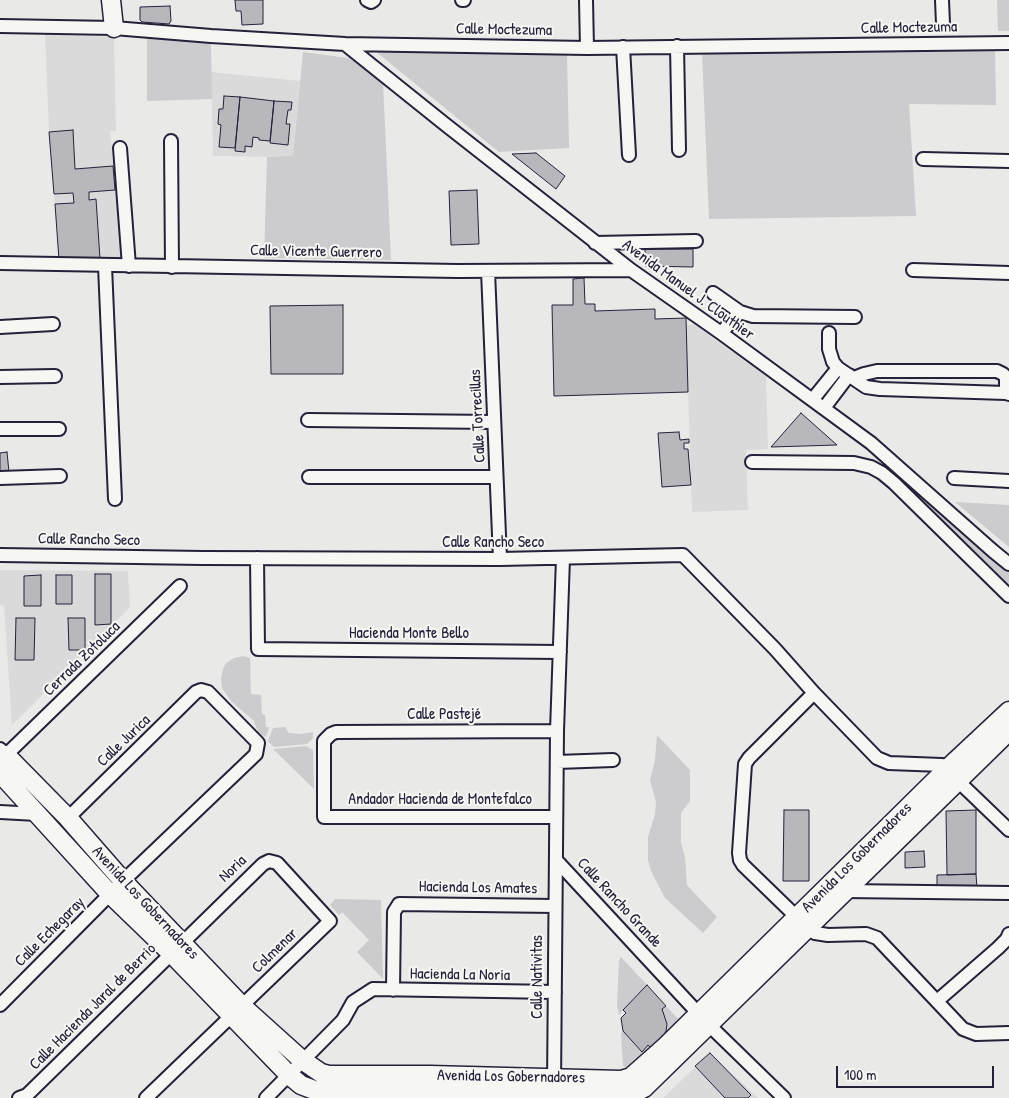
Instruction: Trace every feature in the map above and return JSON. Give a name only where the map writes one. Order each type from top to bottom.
[{"type":"street","points":[[111,0],[114,28]]},
{"type":"street","points":[[367,0],[371,2],[374,0]]},
{"type":"street","points":[[586,0],[586,48]]},
{"type":"street","points":[[942,0],[943,24]]},
{"type":"street","name":"Calle Moctezuma","points":[[0,26],[114,28],[345,44],[586,48],[1009,43]]},
{"type":"street","name":"Avenida Manuel J. Clouthier","points":[[345,44],[595,243],[813,399],[872,444],[1009,564]]},
{"type":"street","points":[[677,46],[679,150]]},
{"type":"street","points":[[623,47],[629,156]]},
{"type":"street","points":[[170,141],[172,267]]},
{"type":"street","points":[[120,148],[129,266]]},
{"type":"street","points":[[924,159],[1009,161]]},
{"type":"street","points":[[595,243],[696,241]]},
{"type":"street","name":"Calle Vicente Guerrero","points":[[0,263],[172,267],[631,270]]},
{"type":"street","points":[[105,266],[115,499]]},
{"type":"street","name":"Calle Torrecillas","points":[[488,270],[500,559]]},
{"type":"street","points":[[913,270],[1009,273]]},
{"type":"street","points":[[714,294],[740,312],[753,316],[766,318],[855,317]]},
{"type":"street","points":[[721,333],[740,312]]},
{"type":"street","points":[[0,327],[53,324]]},
{"type":"street","points":[[813,399],[847,374],[864,374],[877,371],[997,371],[1006,377],[1008,393],[866,387],[847,374],[830,355],[829,333]]},
{"type":"street","points":[[824,408],[847,374]]},
{"type":"street","points":[[0,377],[54,376]]},
{"type":"street","points":[[308,420],[494,422]]},
{"type":"street","points":[[0,429],[59,429]]},
{"type":"street","points":[[752,462],[854,463],[871,467],[894,483],[1009,596]]},
{"type":"street","points":[[0,478],[60,476]]},
{"type":"street","points":[[309,477],[496,477]]},
{"type":"street","points":[[954,478],[1009,481]]},
{"type":"street","name":"Calle Rancho Seco","points":[[0,555],[500,559],[683,555],[776,648],[814,693],[877,758],[889,764],[936,764],[953,775]]},
{"type":"street","name":"Hacienda Monte Bello","points":[[257,558],[258,650],[560,652]]},
{"type":"street","name":"Calle Rancho Grande","points":[[563,558],[557,731],[556,860],[704,1019],[784,1098]]},
{"type":"street","name":"Cerrada Zotoluca","points":[[2,754],[180,586]]},
{"type":"street","name":"Calle Jurica","points":[[68,818],[196,692],[204,690],[208,692],[258,743]]},
{"type":"street","points":[[814,693],[745,764],[740,860],[755,878],[803,923],[821,935],[866,934],[877,938],[963,1029],[976,1034],[1009,1033]]},
{"type":"street","name":"Avenida Los Gobernadores","points":[[803,923],[845,891],[953,775],[1009,711]]},
{"type":"street","name":"Calle Pastejé","points":[[324,816],[324,740],[336,732],[557,731]]},
{"type":"street","name":"Avenida Los Gobernadores","points":[[237,1011],[321,1073],[403,1091],[430,1075],[625,1094],[641,1090],[704,1019],[953,775],[1009,731]]},
{"type":"street","name":"Calle Echegaray","points":[[0,1005],[123,881],[256,754],[258,743]]},
{"type":"street","name":"Avenida Los Gobernadores","points":[[2,754],[68,818],[123,881],[176,948],[237,1011],[289,1075],[301,1085],[316,1094],[326,1092],[403,1091],[454,1095],[554,1086]]},
{"type":"street","points":[[557,762],[613,760]]},
{"type":"street","name":"Avenida Los Gobernadores","points":[[0,773],[110,894],[176,948]]},
{"type":"street","points":[[953,775],[1009,830]]},
{"type":"street","points":[[0,812],[37,814]]},
{"type":"street","name":"Andador Hacienda de Montefalco","points":[[324,816],[556,816]]},
{"type":"street","name":"Calle Nativitas","points":[[554,1086],[556,860]]},
{"type":"street","name":"Noria","points":[[176,948],[263,864],[269,861],[277,863],[330,921]]},
{"type":"street","points":[[845,891],[1009,893]]},
{"type":"street","name":"Hacienda Los Amates","points":[[393,962],[394,912],[399,904],[555,906]]},
{"type":"street","name":"Colmenar","points":[[146,1098],[330,921]]},
{"type":"street","points":[[937,1001],[998,948],[1007,939],[1009,934]]},
{"type":"street","name":"Calle Hacienda Jaral de Berrio","points":[[24,1097],[176,948]]},
{"type":"street","name":"Hacienda La Noria","points":[[393,962],[392,990],[555,992]]},
{"type":"street","points":[[266,1098],[343,1020],[353,1002],[373,989],[392,990]]},
{"type":"shaded area","points":[[997,0],[1009,0],[1009,31],[998,31]]},
{"type":"shaded area","points":[[45,35],[114,37],[116,131],[110,131],[122,259],[59,260],[49,132]]},
{"type":"shaded area","points":[[147,38],[211,43],[212,99],[147,101]]},
{"type":"shaded area","points":[[995,50],[996,105],[909,104],[916,216],[709,219],[702,52]]},
{"type":"shaded area","points":[[375,51],[567,53],[569,148],[499,152]]},
{"type":"shaded area","points":[[303,52],[348,58],[383,82],[391,260],[264,258],[267,157],[293,156]]},
{"type":"shaded area","points":[[211,72],[300,81],[293,157],[213,156]]},
{"type":"shaded area","points":[[686,325],[695,325],[766,376],[768,449],[746,450],[748,510],[692,512]]},
{"type":"shaded area","points":[[870,450],[1009,572],[1009,593],[868,451]]},
{"type":"shaded area","points":[[955,502],[1009,505],[1009,547]]},
{"type":"shaded area","points":[[0,570],[128,571],[130,607],[12,725],[4,606],[0,605]]},
{"type":"shaded area","points":[[243,656],[250,658],[251,694],[261,695],[262,714],[265,715],[266,727],[269,727],[265,737],[259,733],[253,720],[231,701],[222,688],[221,679],[226,663],[234,658]]},
{"type":"shaded area","points":[[285,727],[289,733],[313,732],[313,738],[307,744],[274,747],[268,741],[273,728]]},
{"type":"shaded area","points":[[657,735],[690,770],[690,801],[681,813],[681,843],[685,857],[687,885],[717,917],[703,933],[665,898],[651,871],[648,860],[648,837],[655,814],[656,802],[650,780],[655,760]]},
{"type":"shaded area","points":[[306,746],[313,750],[314,789],[273,749]]},
{"type":"shaded area","points":[[335,899],[381,900],[383,979],[357,952],[369,940],[342,912],[339,915],[330,905]]},
{"type":"shaded area","points":[[621,957],[647,985],[619,1015],[617,1006],[619,960]]},
{"type":"shaded area","points":[[666,1006],[682,1023],[663,1038],[667,1024],[662,1009]]},
{"type":"shaded area","points":[[623,1031],[642,1051],[648,1045],[651,1048],[657,1041],[660,1044],[629,1072],[623,1065],[621,1033]]},
{"type":"shaded area","points":[[710,1053],[758,1098],[663,1098]]},
{"type":"building","points":[[235,0],[263,0],[263,24],[242,25],[241,11],[236,11]]},
{"type":"building","points":[[170,6],[171,21],[169,24],[142,22],[140,20],[140,7]]},
{"type":"building","points":[[224,96],[240,97],[235,148],[219,147],[221,125],[218,124],[219,109],[223,109]]},
{"type":"building","points":[[240,97],[274,101],[270,141],[259,140],[259,138],[253,137],[252,147],[245,146],[245,152],[235,151]]},
{"type":"building","points":[[274,101],[292,102],[291,110],[288,110],[286,124],[290,124],[288,145],[270,143]]},
{"type":"building","points":[[73,130],[75,169],[113,166],[115,190],[89,192],[89,200],[96,199],[100,259],[59,260],[55,204],[74,203],[73,193],[54,194],[49,132]]},
{"type":"building","points":[[536,153],[565,176],[556,189],[512,154]]},
{"type":"building","points":[[477,190],[479,244],[451,245],[449,191]]},
{"type":"building","points":[[645,249],[693,249],[693,267],[645,266]]},
{"type":"building","points":[[584,278],[585,304],[595,304],[595,311],[655,309],[655,319],[686,318],[688,392],[554,396],[552,305],[573,305],[573,279]]},
{"type":"building","points":[[343,305],[343,374],[271,374],[270,306]]},
{"type":"building","points":[[801,413],[837,445],[771,447]]},
{"type":"building","points":[[679,432],[680,440],[689,439],[689,443],[684,443],[684,449],[688,449],[691,485],[662,487],[658,433]]},
{"type":"building","points":[[7,452],[9,472],[0,472],[0,453]]},
{"type":"building","points":[[95,574],[111,574],[111,624],[95,625]]},
{"type":"building","points":[[41,575],[41,606],[24,606],[24,576]]},
{"type":"building","points":[[56,575],[72,575],[72,604],[56,604]]},
{"type":"building","points":[[16,618],[35,618],[34,660],[15,660]]},
{"type":"building","points":[[68,618],[85,618],[85,650],[69,650]]},
{"type":"building","points":[[784,810],[809,810],[809,881],[783,881]]},
{"type":"building","points":[[976,810],[976,874],[947,875],[946,811]]},
{"type":"building","points":[[924,851],[925,867],[905,868],[905,852]]},
{"type":"building","points":[[976,874],[977,888],[937,888],[937,875]]},
{"type":"building","points":[[647,985],[666,1006],[662,1009],[667,1024],[660,1044],[657,1041],[651,1048],[648,1045],[642,1052],[623,1031],[621,1018],[626,1013],[623,1010]]},
{"type":"building","points":[[710,1053],[751,1095],[748,1098],[725,1098],[695,1066]]}]
